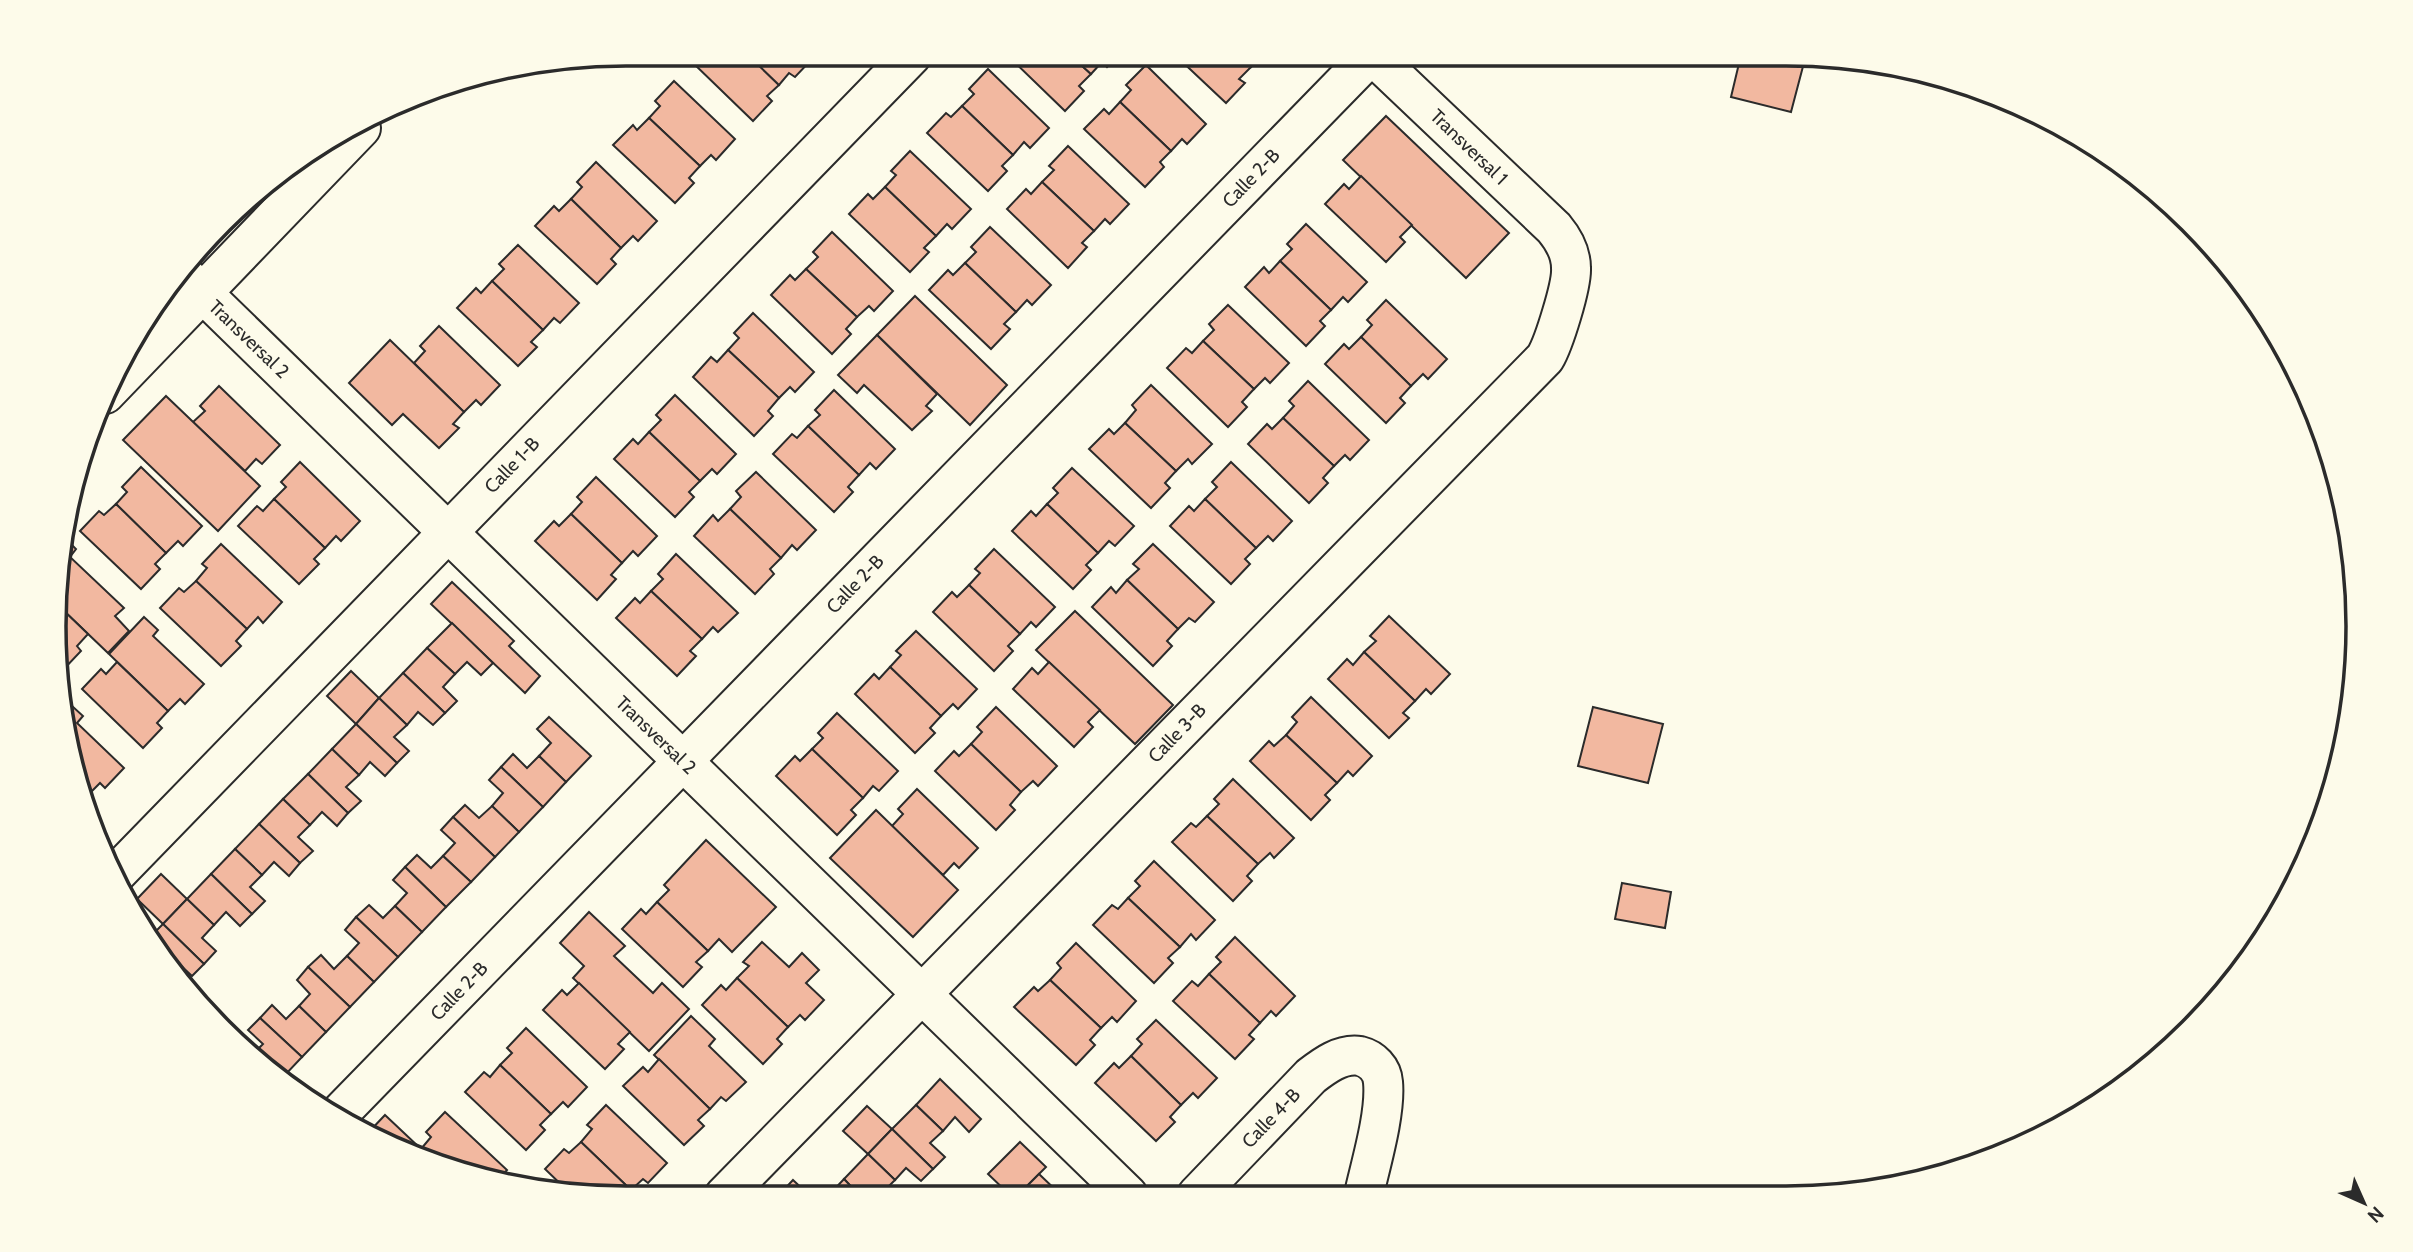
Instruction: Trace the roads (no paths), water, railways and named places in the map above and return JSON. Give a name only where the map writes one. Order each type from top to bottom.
[{"type":"street","name":"Calle 1-B","points":[[122,868],[901,66]]},
{"type":"street","name":"Calle 2-B","points":[[343,1109],[1361,66]]},
{"type":"street","name":"Transversal 1","points":[[1384,66],[1565,241]]},
{"type":"street","points":[[137,354],[193,284],[350,139]]},
{"type":"street","name":"Calle 3-B","points":[[734,1186],[1545,358],[1553,344],[1572,270],[1565,241]]},
{"type":"street","name":"Transversal 2","points":[[193,284],[1119,1186]]},
{"type":"street","name":"Calle 4-B","points":[[1206,1186],[1311,1076],[1326,1065],[1354,1055],[1367,1058],[1375,1064],[1383,1083],[1378,1131],[1366,1186]]}]
